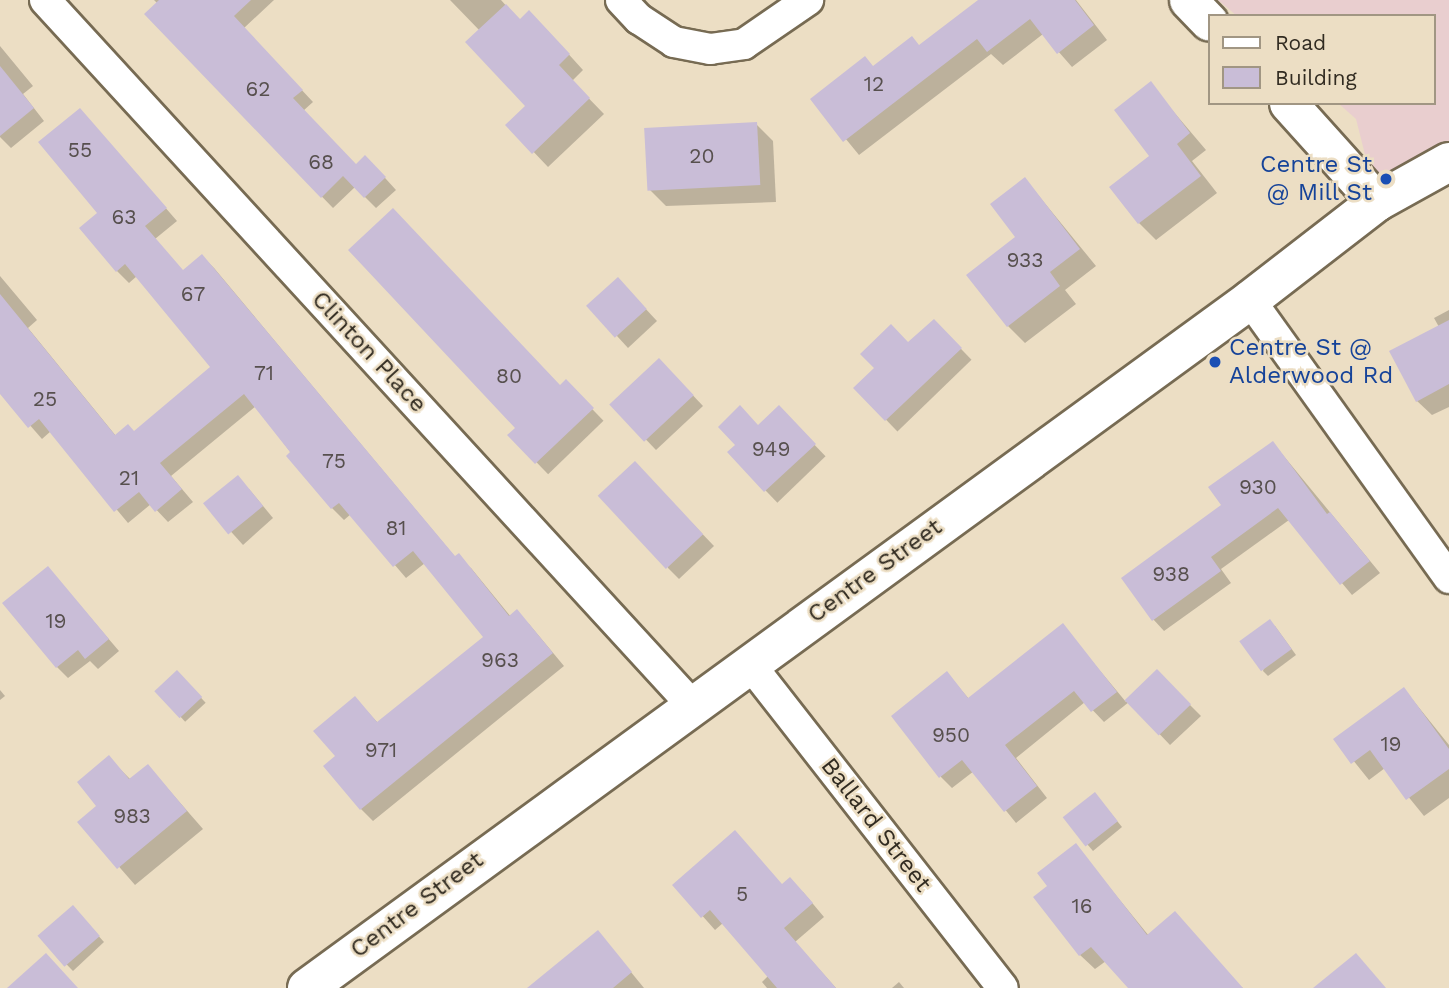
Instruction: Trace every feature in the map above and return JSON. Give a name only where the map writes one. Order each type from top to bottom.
[{"type":"main road","name":"Centre Street","points":[[307,988],[1250,300],[1377,202],[1449,162]]},
{"type":"street","name":"Clinton Place","points":[[46,0],[692,705]]},
{"type":"street","points":[[621,0],[639,19],[674,42],[710,49],[744,44],[808,0]]},
{"type":"street","points":[[1188,0],[1208,21]]},
{"type":"street","points":[[1290,105],[1377,202]]},
{"type":"street","points":[[1250,300],[1449,578]]},
{"type":"street","name":"Ballard Street","points":[[749,663],[1003,988]]},
{"type":"shaded area","points":[[1218,0],[1449,0],[1449,162],[1377,202],[1356,119],[1340,105],[1435,105],[1435,14],[1235,14]]},
{"type":"building","points":[[159,0],[251,0],[234,16],[303,90],[293,98],[356,164],[365,155],[386,177],[364,198],[343,176],[321,198],[144,14]]},
{"type":"building","points":[[978,0],[1075,0],[1094,25],[1057,54],[1030,19],[987,52],[977,39],[843,142],[810,99],[865,56],[873,66],[912,36],[919,45]]},
{"type":"building","points":[[506,4],[520,19],[529,10],[570,54],[559,65],[590,98],[532,154],[505,125],[525,106],[465,42]]},
{"type":"building","points":[[0,66],[34,108],[0,136]]},
{"type":"building","points":[[1151,81],[1190,133],[1177,144],[1201,176],[1138,224],[1109,187],[1149,156],[1114,110]]},
{"type":"building","points":[[80,108],[167,208],[145,226],[183,270],[202,254],[455,556],[459,553],[509,616],[517,609],[553,653],[360,810],[323,766],[335,756],[313,731],[355,696],[377,722],[483,637],[413,551],[393,567],[339,503],[331,509],[286,456],[290,452],[244,394],[160,463],[182,489],[155,512],[139,492],[114,512],[39,419],[28,428],[0,394],[0,294],[115,435],[128,424],[134,431],[210,367],[125,264],[116,272],[79,228],[97,213],[38,142]]},
{"type":"building","points":[[757,122],[760,185],[647,191],[644,128]]},
{"type":"building","points":[[1025,177],[1080,249],[1050,272],[1060,286],[1007,327],[966,275],[1015,237],[990,204]]},
{"type":"building","points":[[393,208],[560,385],[566,379],[594,408],[535,464],[507,435],[515,428],[348,250]]},
{"type":"building","points":[[618,277],[647,309],[615,338],[586,306]]},
{"type":"building","points":[[934,319],[962,348],[885,421],[853,388],[874,368],[860,354],[891,324],[908,342]]},
{"type":"building","points":[[1449,320],[1449,384],[1416,402],[1389,351]]},
{"type":"building","points":[[659,358],[694,395],[644,442],[609,404]]},
{"type":"building","points":[[740,405],[758,425],[779,405],[816,444],[764,492],[727,452],[735,445],[718,427]]},
{"type":"building","points":[[1273,441],[1327,514],[1330,512],[1370,561],[1340,585],[1278,508],[1211,557],[1221,571],[1152,621],[1121,578],[1221,505],[1208,487]]},
{"type":"building","points":[[635,461],[703,534],[666,569],[598,496]]},
{"type":"building","points":[[238,475],[263,506],[228,534],[203,503]]},
{"type":"building","points":[[48,566],[109,639],[85,659],[78,650],[56,668],[2,603]]},
{"type":"building","points":[[1270,619],[1292,649],[1261,671],[1239,641]]},
{"type":"building","points":[[1063,623],[1117,692],[1091,712],[1074,691],[1005,745],[1037,786],[1004,812],[962,760],[939,778],[891,716],[947,671],[968,698]]},
{"type":"building","points":[[1157,669],[1191,704],[1159,736],[1125,700]]},
{"type":"building","points":[[177,670],[202,697],[180,718],[154,691]]},
{"type":"building","points":[[1404,687],[1449,749],[1449,769],[1406,800],[1370,750],[1351,764],[1333,739]]},
{"type":"building","points":[[109,755],[129,779],[148,764],[187,811],[117,869],[77,822],[96,806],[77,782]]},
{"type":"building","points":[[1095,792],[1118,821],[1085,846],[1063,817]]},
{"type":"building","points":[[735,830],[782,884],[790,877],[813,903],[784,928],[836,988],[777,988],[710,910],[701,918],[672,885]]},
{"type":"building","points":[[1076,843],[1147,935],[1175,911],[1243,988],[1128,988],[1091,947],[1079,956],[1033,897],[1047,886],[1037,873]]},
{"type":"building","points":[[73,905],[100,936],[64,967],[38,936]]},
{"type":"building","points":[[598,930],[632,972],[613,988],[527,988]]},
{"type":"building","points":[[46,953],[78,988],[7,988]]},
{"type":"building","points":[[1356,953],[1386,988],[1313,988]]},
{"type":"place","name":"Centre St @ Mill St","points":[[1386,179]]},
{"type":"place","name":"Centre St @ Alderwood Rd","points":[[1215,362]]}]
